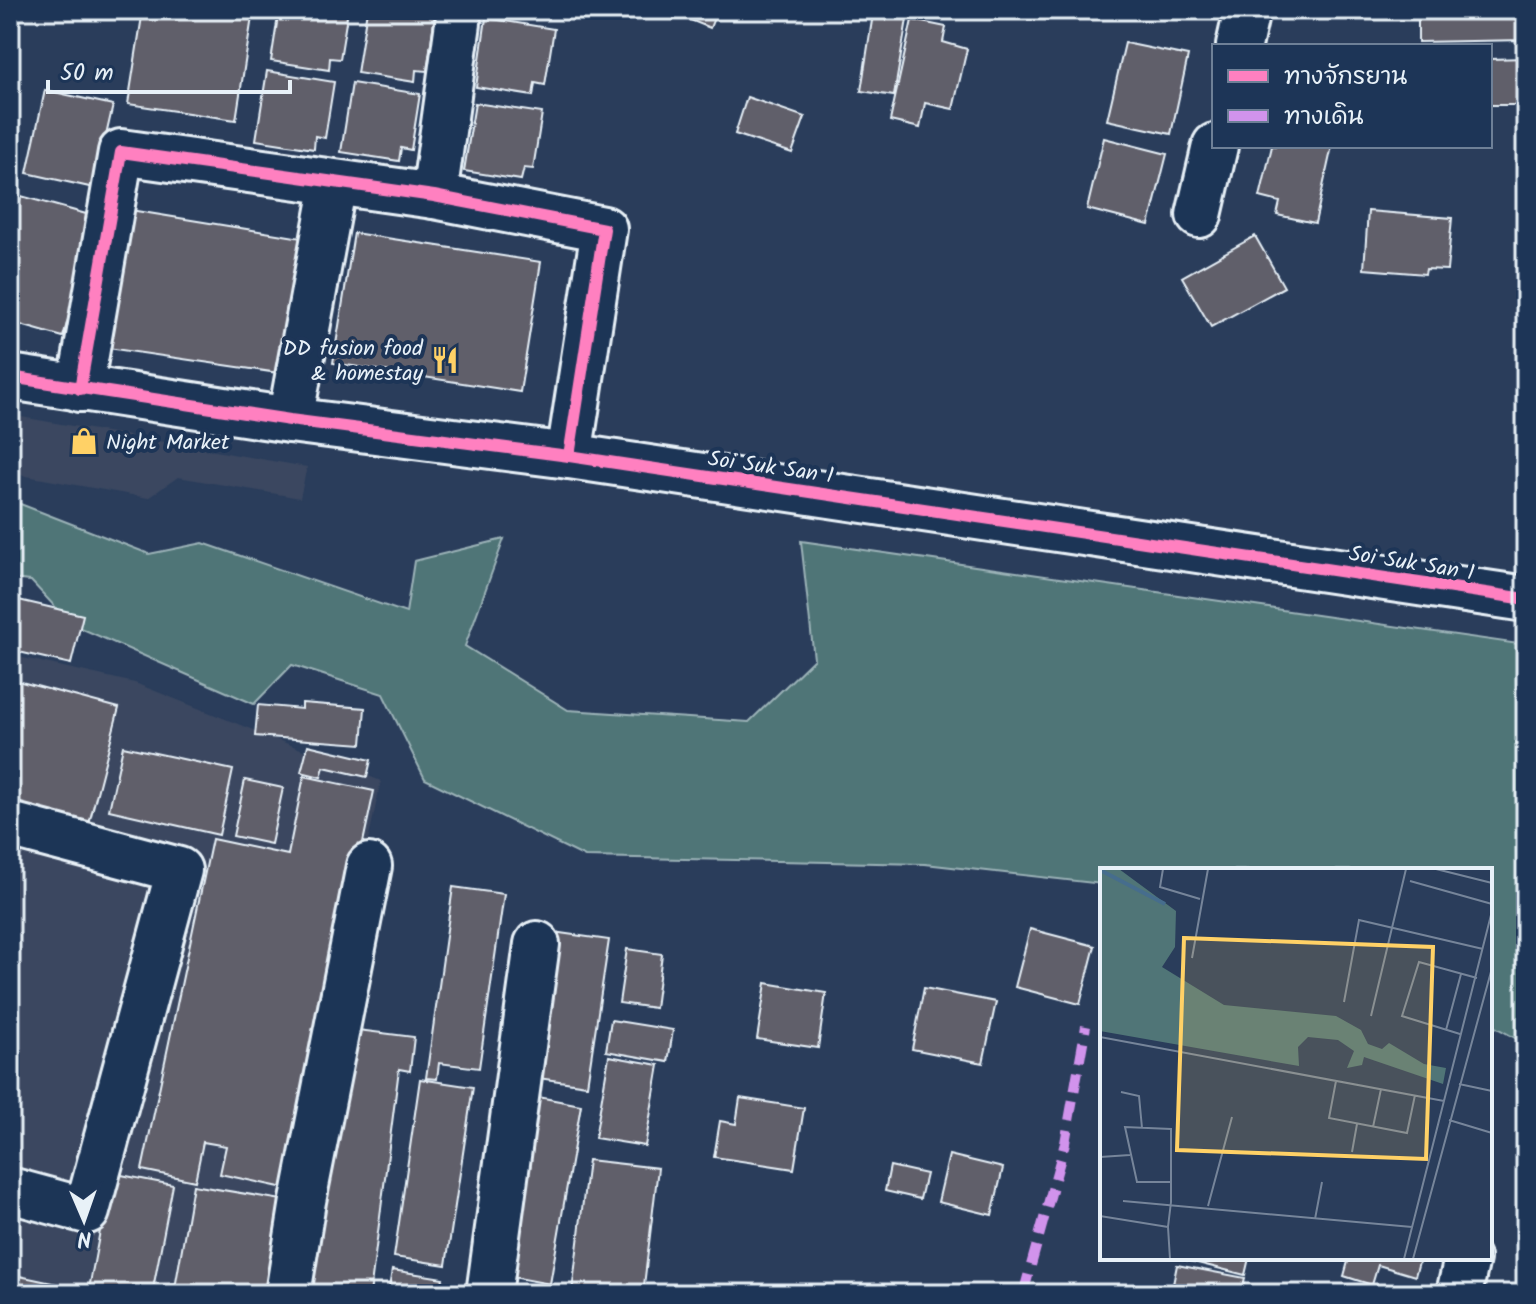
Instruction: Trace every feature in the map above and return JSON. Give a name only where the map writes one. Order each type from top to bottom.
[{"type":"street","points":[[1239,44],[1247,10]]},
{"type":"street","points":[[434,196],[458,23]]},
{"type":"street","points":[[1199,215],[1215,148]]},
{"type":"street","points":[[80,389],[121,152],[434,196],[604,229],[569,456]]},
{"type":"street","points":[[290,420],[334,183]]},
{"type":"street","name":"Soi Suk San 1","points":[[10,377],[290,420],[569,456],[1526,599]]},
{"type":"street","points":[[10,825],[179,870],[87,1211],[10,1190]]},
{"type":"street","points":[[288,1294],[303,1201],[369,866]]},
{"type":"street","points":[[489,1294],[537,944]]},
{"type":"street","points":[[1459,1294],[1467,1260]]},
{"type":"shaded area","name":"Night Market","points":[[10,415],[307,467],[300,498],[178,477],[148,498],[15,474],[10,472]]},
{"type":"shaded area","points":[[10,655],[135,683],[381,781],[271,1294],[10,1294]]},
{"type":"green space","points":[[10,500],[149,554],[203,543],[406,613],[414,561],[504,539],[465,646],[568,710],[749,722],[814,659],[801,541],[1526,645],[1526,1044],[1492,1025],[1492,868],[1100,868],[1100,884],[925,864],[585,857],[425,779],[383,694],[292,665],[254,704],[71,624],[31,581],[10,579]]},
{"type":"building","points":[[143,10],[205,10],[252,17],[236,120],[128,104]]},
{"type":"building","points":[[279,10],[348,10],[340,59],[330,58],[329,70],[271,61]]},
{"type":"building","points":[[367,10],[400,10],[435,15],[427,71],[416,70],[415,82],[357,73]]},
{"type":"building","points":[[666,10],[717,10],[710,28]]},
{"type":"building","points":[[1418,10],[1526,10],[1526,40],[1418,42]]},
{"type":"building","points":[[873,14],[907,19],[894,96],[861,91]]},
{"type":"building","points":[[486,18],[554,29],[545,85],[535,83],[533,96],[476,87]]},
{"type":"building","points":[[912,20],[946,27],[943,42],[967,49],[953,109],[925,103],[920,128],[890,121]]},
{"type":"building","points":[[1125,43],[1188,56],[1171,134],[1107,120]]},
{"type":"building","points":[[1526,58],[1526,105],[1492,105],[1492,59]]},
{"type":"building","points":[[267,71],[334,82],[325,138],[315,136],[314,149],[256,140]]},
{"type":"building","points":[[352,83],[420,94],[411,150],[401,148],[399,161],[341,152]]},
{"type":"building","points":[[45,90],[113,105],[94,188],[27,173]]},
{"type":"building","points":[[747,97],[805,117],[792,153],[735,134]]},
{"type":"building","points":[[475,103],[542,113],[533,169],[524,168],[521,180],[464,171]]},
{"type":"building","points":[[1104,138],[1167,154],[1149,225],[1087,209]]},
{"type":"building","points":[[1272,148],[1332,148],[1315,223],[1277,215],[1280,202],[1260,197]]},
{"type":"building","points":[[21,196],[97,217],[63,337],[10,322],[10,234]]},
{"type":"building","points":[[124,209],[314,240],[292,375],[94,346]]},
{"type":"building","points":[[1368,211],[1452,218],[1447,270],[1426,269],[1425,274],[1364,269]]},
{"type":"building","points":[[354,233],[541,262],[520,392],[333,363]]},
{"type":"building","points":[[1255,236],[1284,287],[1211,327],[1182,277]]},
{"type":"building","points":[[10,598],[83,615],[71,664],[10,650]]},
{"type":"building","points":[[10,679],[119,708],[86,835],[10,815]]},
{"type":"building","points":[[302,703],[365,708],[362,744],[255,736],[258,705],[302,709]]},
{"type":"building","points":[[308,745],[371,760],[367,777],[324,767],[321,777],[301,772]]},
{"type":"building","points":[[123,746],[233,770],[219,835],[109,810]]},
{"type":"building","points":[[304,776],[374,791],[289,1189],[220,1174],[226,1146],[203,1142],[195,1181],[142,1170],[212,839],[288,855]]},
{"type":"building","points":[[245,780],[283,788],[271,844],[233,836]]},
{"type":"building","points":[[453,887],[504,894],[479,1068],[439,1063],[437,1079],[426,1078]]},
{"type":"building","points":[[1030,929],[1095,946],[1080,1004],[1015,987]]},
{"type":"building","points":[[553,932],[609,940],[587,1085],[531,1077]]},
{"type":"building","points":[[627,949],[662,954],[655,1008],[619,1003]]},
{"type":"building","points":[[766,983],[826,993],[818,1048],[757,1039]]},
{"type":"building","points":[[924,988],[996,1002],[983,1063],[912,1049]]},
{"type":"building","points":[[611,1020],[673,1030],[668,1062],[606,1051]]},
{"type":"building","points":[[342,1028],[414,1037],[410,1071],[399,1069],[370,1294],[307,1294]]},
{"type":"building","points":[[609,1056],[659,1065],[645,1146],[595,1138]]},
{"type":"building","points":[[420,1079],[473,1087],[446,1265],[394,1257]]},
{"type":"building","points":[[533,1096],[581,1105],[550,1284],[502,1275]]},
{"type":"building","points":[[740,1098],[804,1108],[794,1169],[714,1157],[720,1121],[736,1124]]},
{"type":"building","points":[[949,1155],[1003,1168],[992,1215],[938,1202]]},
{"type":"building","points":[[588,1160],[658,1168],[643,1294],[572,1292]]},
{"type":"building","points":[[890,1166],[926,1174],[920,1199],[885,1191]]},
{"type":"building","points":[[111,1173],[173,1185],[152,1294],[88,1294]]},
{"type":"building","points":[[193,1185],[282,1200],[266,1294],[174,1294]]},
{"type":"building","points":[[1186,1260],[1249,1260],[1245,1275]]},
{"type":"building","points":[[1348,1260],[1419,1260],[1415,1276],[1378,1265],[1372,1285],[1344,1276]]},
{"type":"building","points":[[1177,1265],[1245,1278],[1242,1294],[1171,1294]]},
{"type":"building","points":[[392,1270],[443,1278],[440,1294],[388,1294]]},
{"type":"building","points":[[10,1274],[71,1287],[70,1294],[10,1294]]},
{"type":"marked path","points":[[1023,1294],[1065,1143],[1086,1026]]},
{"type":"cycle path","points":[[80,389],[121,152],[434,196],[604,229],[569,456]]},
{"type":"cycle path","points":[[10,377],[290,420],[569,456],[1526,599]]},
{"type":"place","name":"DD fusion food & homestay","points":[[445,360]]},
{"type":"place","name":"Night Market","points":[[84,441]]}]
